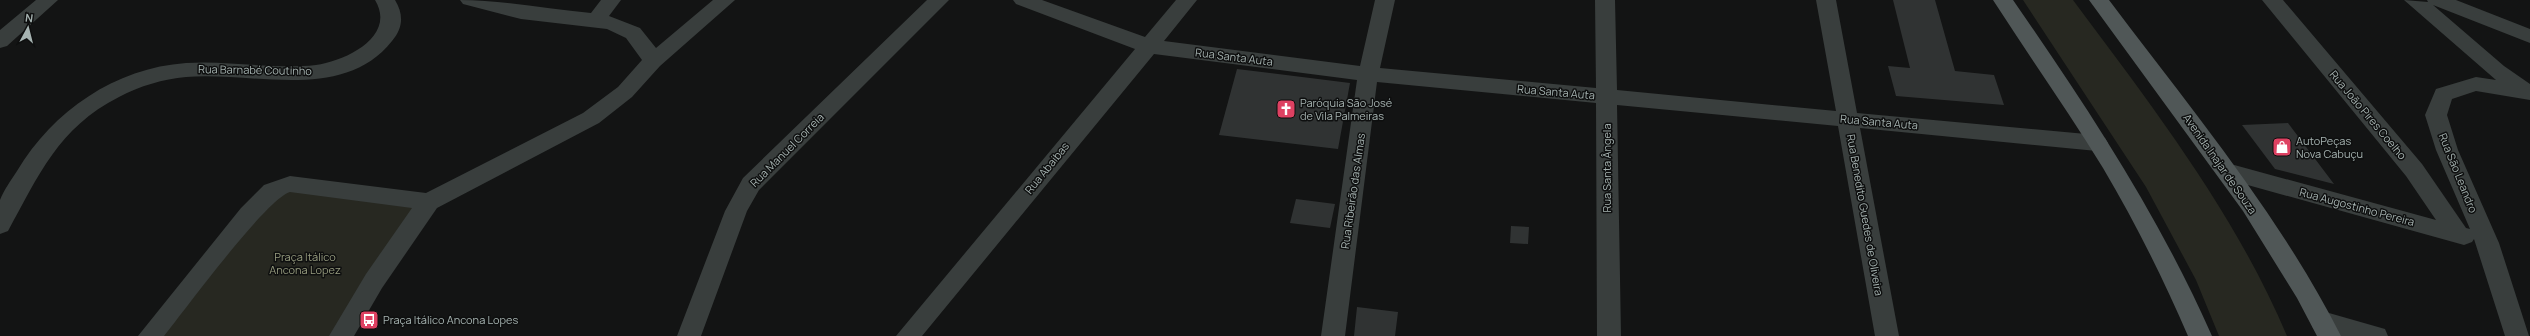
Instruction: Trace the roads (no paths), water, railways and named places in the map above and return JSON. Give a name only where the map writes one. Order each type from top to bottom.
[{"type":"main road","points":[[2002,0],[2097,143],[2147,222],[2187,304],[2200,336]]},
{"type":"main road","name":"Avenida Inajar de Souza","points":[[2099,0],[2227,171],[2279,251],[2325,329]]},
{"type":"street","points":[[0,41],[48,0]]},
{"type":"street","name":"Rua Barnabé Coutinho","points":[[0,225],[14,193],[39,154],[63,126],[102,96],[131,84],[183,70],[211,68],[303,74],[331,70],[354,61],[376,46],[385,36],[392,23],[393,11],[385,0]]},
{"type":"street","points":[[470,0],[498,8],[551,16],[596,20],[629,30],[642,41],[653,61]]},
{"type":"street","points":[[596,20],[611,0]]},
{"type":"street","points":[[341,336],[374,281],[429,202],[591,118],[625,92],[653,61],[725,0]]},
{"type":"street","name":"Rua Manuel Correia","points":[[689,336],[736,211],[751,184],[939,0]]},
{"type":"street","name":"Rua Santa Auta","points":[[1023,0],[1148,46],[1368,74],[2097,143]]},
{"type":"street","name":"Rua Abaibas","points":[[908,336],[1186,0]]},
{"type":"street","name":"Rua Ribeirão das Almas","points":[[1333,336],[1368,74],[1385,0]]},
{"type":"street","name":"Rua Santa Ângela","points":[[1605,0],[1609,336]]},
{"type":"street","name":"Rua Benedito Guedes de Oliveira","points":[[1826,0],[1887,336]]},
{"type":"street","name":"Rua João Pires Coelho","points":[[2272,0],[2414,170],[2458,234]]},
{"type":"street","points":[[2414,0],[2491,66],[2529,93]]},
{"type":"street","points":[[2437,0],[2530,36]]},
{"type":"street","name":"Rua São Leandro","points":[[2517,336],[2487,243],[2447,150],[2436,115],[2443,94],[2476,84],[2529,93]]},
{"type":"street","name":"Rua Augostinho Pereira","points":[[2227,171],[2487,243]]},
{"type":"street","points":[[150,336],[249,214],[262,200],[282,185],[290,184],[429,202]]},
{"type":"street","points":[[2325,329],[2376,336]]},
{"type":"place","name":"Paróquia São José de Vila Palmeiras","points":[[1286,109]]},
{"type":"place","name":"AutoPeças Nova Cabuçu","points":[[2282,147]]},
{"type":"place","name":"Praça Itálico Ancona Lopes","points":[[369,320]]},
{"type":"park label","name":"Praça Itálico Ancona Lopez","points":[[305,263]]}]
